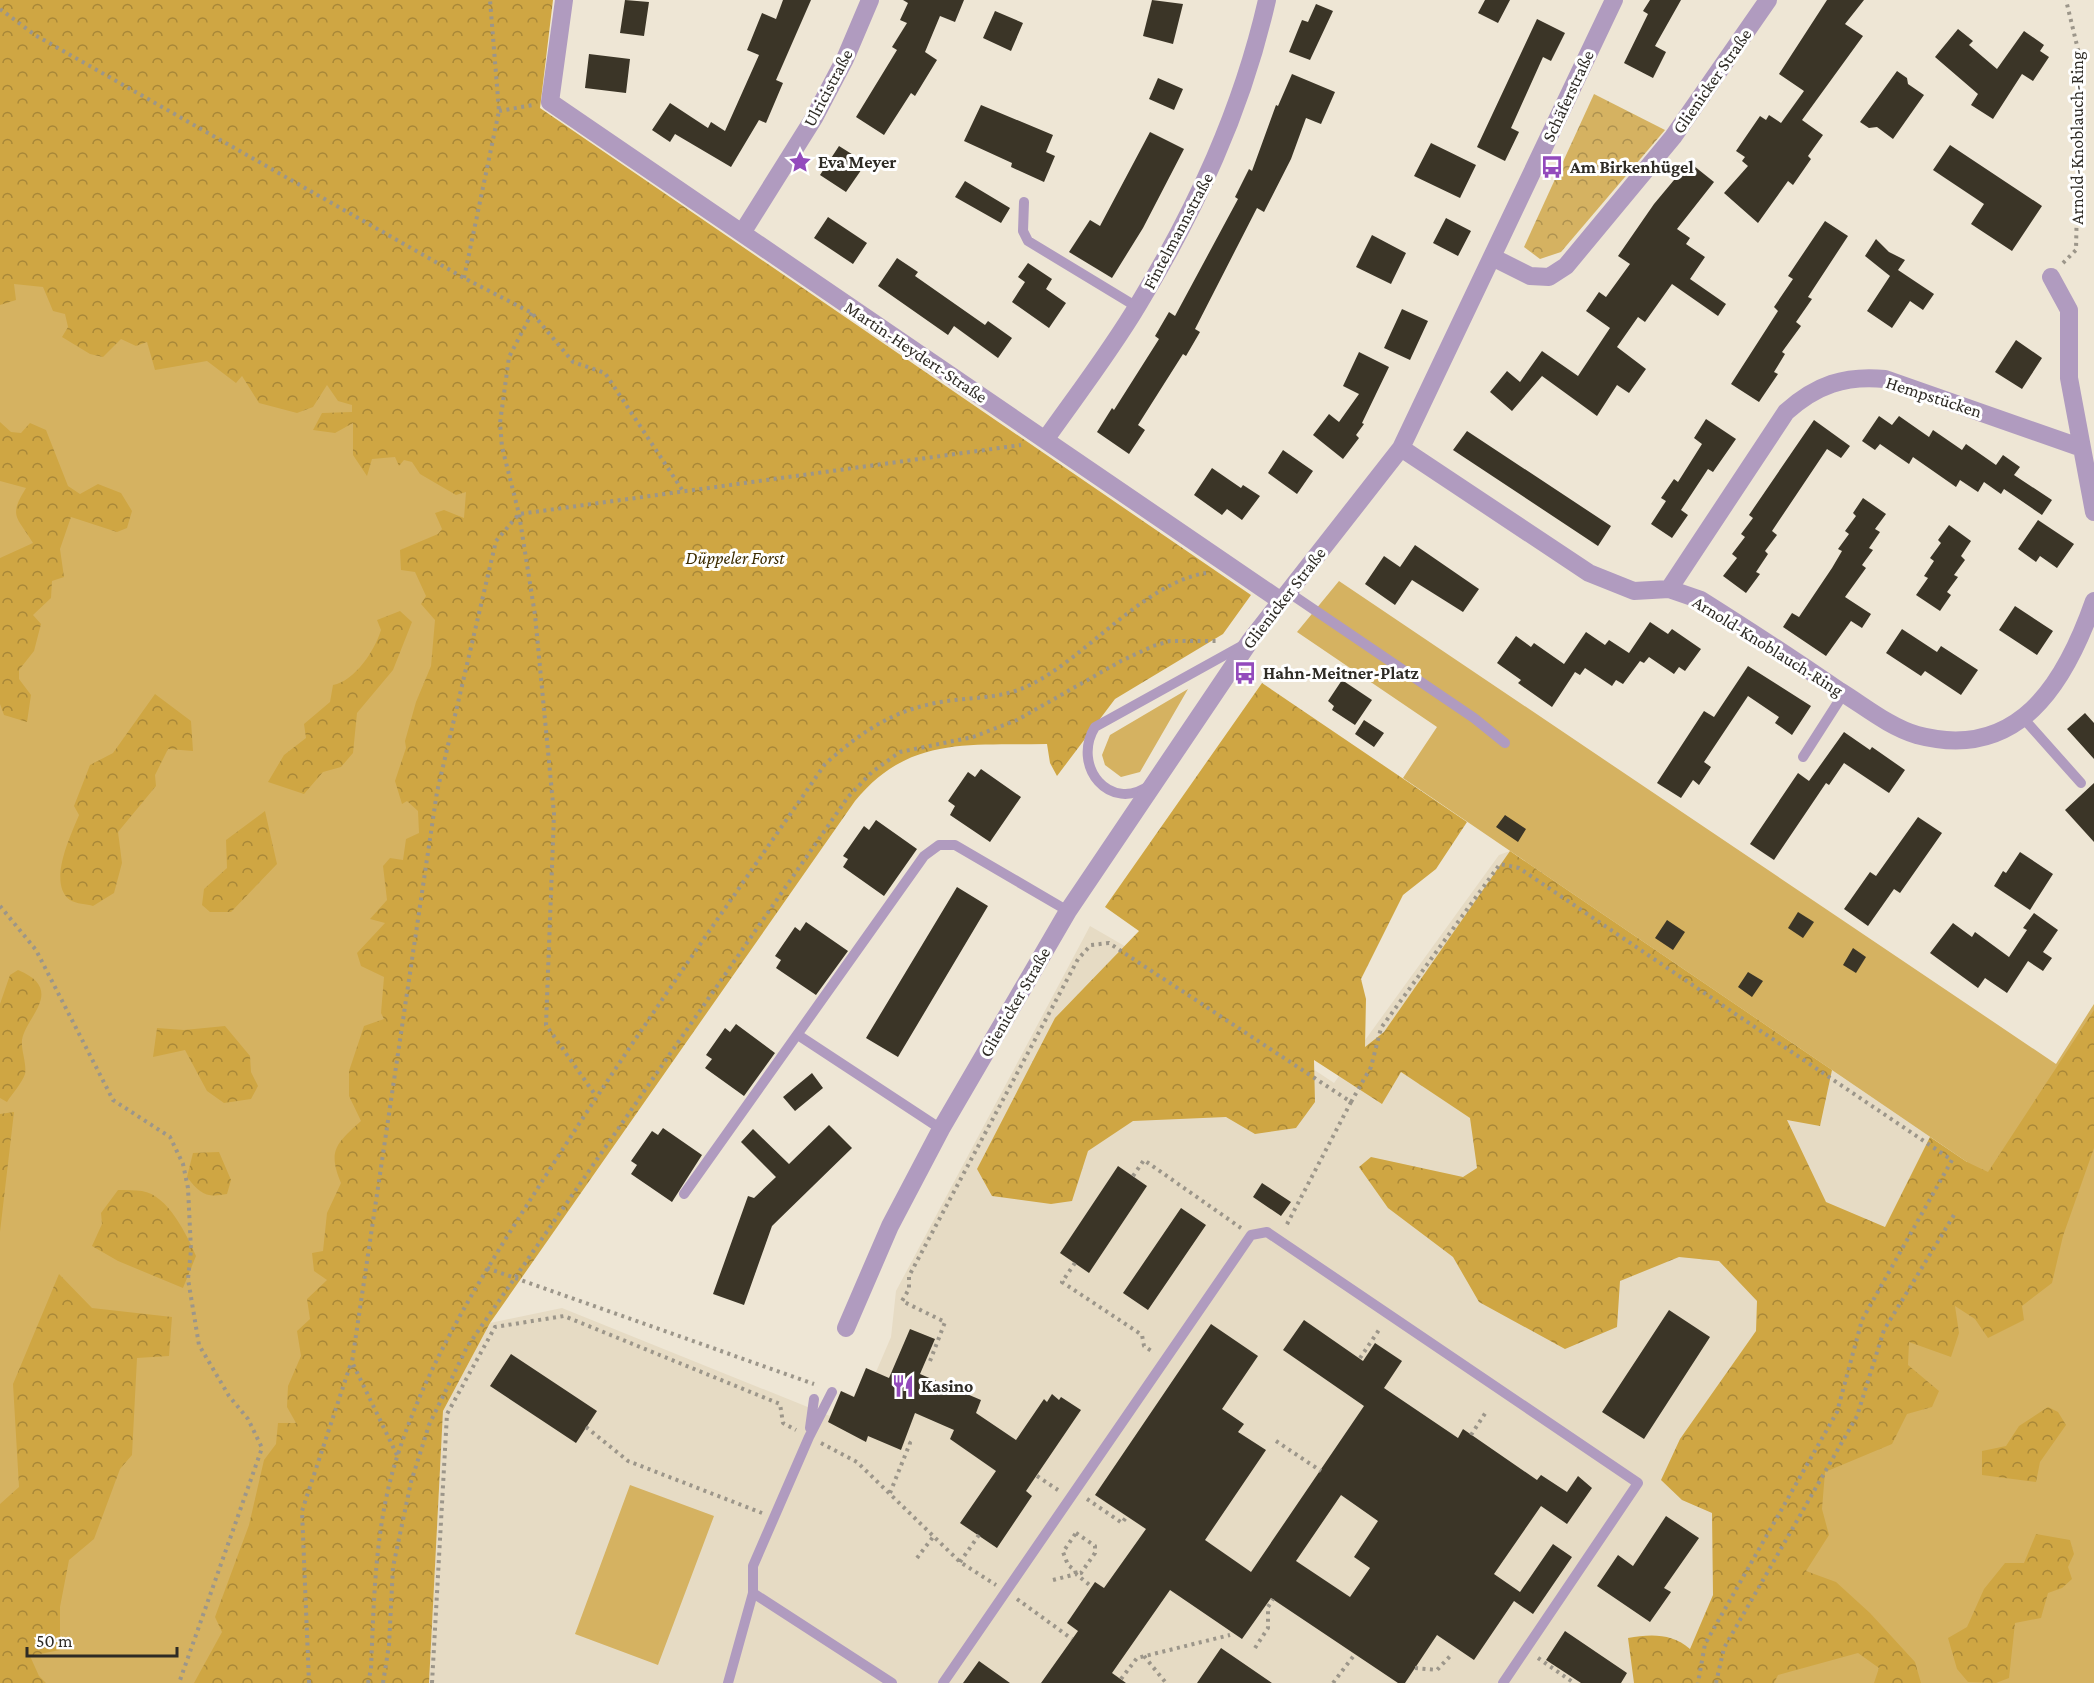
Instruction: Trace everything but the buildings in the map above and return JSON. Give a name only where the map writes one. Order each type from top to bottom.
[{"type":"street","points":[[550,102],[564,0]]},
{"type":"street","name":"Ulricistraße","points":[[742,233],[814,118],[845,59],[870,0]]},
{"type":"street","name":"Fintelmannstraße","points":[[1046,440],[1137,307],[1194,207],[1221,148],[1242,90],[1267,0]]},
{"type":"street","name":"Schäferstraße","points":[[1492,257],[1614,0]]},
{"type":"street","name":"Glienicker Straße","points":[[846,1328],[890,1226],[941,1129],[1068,911],[1250,641],[1401,448],[1492,257],[1530,276],[1549,277],[1566,266],[1673,137],[1768,0]]},
{"type":"street","name":"Martin-Heydert-Straße","points":[[550,102],[1046,440],[1285,597]]},
{"type":"street","points":[[2050,277],[2069,310],[2069,378],[2094,512]]},
{"type":"street","name":"Hempstücken","points":[[1669,589],[1786,412],[1801,399],[1829,384],[1864,377],[1885,379],[2082,448]]},
{"type":"street","name":"Arnold-Knoblauch-Ring","points":[[1401,448],[1589,573],[1634,591],[1669,589],[1701,600],[1883,719],[1916,735],[1951,740],[1985,738],[2023,718],[2057,682],[2081,639],[2094,602]]},
{"type":"lane","points":[[1024,202],[1023,231],[1028,241],[1137,307]]},
{"type":"lane","points":[[1285,597],[1474,718],[1505,743]]},
{"type":"lane","points":[[1155,781],[1133,792],[1121,793],[1101,785],[1089,768],[1086,757],[1086,745],[1095,727],[1250,641]]},
{"type":"lane","points":[[1803,757],[1844,693]]},
{"type":"lane","points":[[2023,718],[2081,783]]},
{"type":"lane","points":[[684,1194],[924,856],[939,845],[955,845],[1068,911]]},
{"type":"lane","points":[[798,1035],[941,1129]]},
{"type":"lane","points":[[943,1683],[1251,1235],[1267,1232],[1638,1483],[1503,1683]]},
{"type":"lane","points":[[728,1683],[753,1593],[753,1566],[809,1437],[832,1392]]},
{"type":"lane","points":[[809,1437],[814,1399]]},
{"type":"lane","points":[[753,1593],[892,1683]]},
{"type":"path","points":[[464,278],[499,111],[490,0]]},
{"type":"path","name":"Arnold-Knoblauch-Ring","points":[[2050,277],[2076,250],[2080,58],[2066,0]]},
{"type":"path","points":[[0,9],[34,35],[464,278],[532,313],[573,362],[605,373],[684,491]]},
{"type":"path","points":[[499,111],[550,102]]},
{"type":"path","points":[[532,313],[509,357],[501,423],[502,447],[519,514],[535,615],[554,814],[546,1025],[596,1096]]},
{"type":"path","points":[[309,1683],[302,1511],[352,1362],[437,792],[496,541],[519,514],[985,451],[1046,440]]},
{"type":"path","points":[[368,1683],[371,1669],[377,1554],[397,1455],[417,1404],[487,1268],[596,1096],[825,764],[861,732],[892,715],[932,703],[994,697],[1029,686],[1068,662],[1158,593],[1188,576]]},
{"type":"path","points":[[383,1683],[389,1646],[393,1567],[411,1482],[429,1425],[467,1347],[512,1278],[848,797],[872,772],[900,752],[973,737],[1017,720],[1121,661],[1153,646],[1170,641],[1250,641]]},
{"type":"path","points":[[1279,1240],[1371,1067],[1381,1028],[1500,864],[1520,868],[1952,1160],[1862,1320],[1837,1412],[1705,1644],[1698,1683]]},
{"type":"path","points":[[0,906],[36,950],[113,1100],[170,1137],[183,1164],[188,1188],[191,1250],[188,1279],[199,1345],[229,1396],[248,1419],[262,1448],[180,1683]]},
{"type":"path","points":[[930,1360],[945,1322],[902,1301],[909,1288],[909,1276],[1078,958],[1091,945],[1110,943],[1351,1102]]},
{"type":"path","points":[[1133,1176],[1144,1160],[1251,1235]]},
{"type":"path","points":[[1716,1683],[1725,1648],[1857,1416],[1884,1330],[1954,1215]]},
{"type":"path","points":[[1075,1263],[1062,1282],[1142,1335],[1144,1346],[1166,1361]]},
{"type":"path","points":[[487,1268],[818,1386]]},
{"type":"path","points":[[1360,1358],[1389,1315]]},
{"type":"path","points":[[432,1683],[447,1414],[495,1328],[564,1316],[780,1404],[783,1423],[857,1462],[960,1562],[1007,1592],[1072,1639]]},
{"type":"path","points":[[352,1362],[397,1455]]},
{"type":"path","points":[[1471,1435],[1486,1412]]},
{"type":"path","points":[[586,1427],[628,1461],[774,1517]]},
{"type":"path","points":[[890,1493],[910,1443],[905,1441]]},
{"type":"path","points":[[1276,1441],[1320,1471]]},
{"type":"path","points":[[1037,1476],[1122,1523],[1126,1516]]},
{"type":"path","points":[[1053,1580],[1076,1574],[1081,1573],[1095,1553],[1095,1545],[1076,1533],[1064,1552],[1068,1565],[1075,1570],[1076,1574],[1092,1587]]},
{"type":"path","points":[[960,1562],[979,1535]]},
{"type":"path","points":[[917,1558],[933,1537]]},
{"type":"path","points":[[1255,1648],[1268,1628],[1268,1607],[1273,1599]]},
{"type":"path","points":[[1121,1679],[1137,1658],[1230,1635]]},
{"type":"path","points":[[1525,1650],[1575,1683]]},
{"type":"path","points":[[1333,1683],[1355,1654]]},
{"type":"path","points":[[1415,1668],[1437,1670],[1452,1654]]},
{"type":"path","points":[[1144,1656],[1166,1683]]},
{"type":"shaded area","points":[[1510,851],[1967,1162],[1703,1683],[429,1683],[443,1411],[490,1323],[562,1308],[830,1416],[841,1391],[854,1396],[866,1368],[876,1372],[891,1337],[896,1291],[1090,926],[1154,963],[1334,1083],[1499,855]]},
{"type":"green space","name":"Düppeler Forst","points":[[0,0],[553,0],[540,108],[1251,595],[1223,634],[1115,699],[1057,776],[1050,763],[1047,744],[992,744],[942,748],[919,754],[897,765],[876,780],[855,801],[490,1323],[443,1411],[429,1683],[194,1683],[222,1632],[215,1617],[249,1525],[264,1460],[276,1444],[278,1423],[296,1423],[287,1407],[288,1386],[301,1356],[297,1331],[310,1319],[307,1299],[327,1280],[314,1271],[312,1253],[323,1251],[327,1213],[341,1183],[335,1162],[337,1148],[346,1135],[361,1121],[349,1096],[349,1071],[364,1026],[384,1019],[381,1013],[384,977],[361,966],[357,953],[385,923],[370,919],[387,900],[383,866],[390,858],[403,860],[406,839],[419,833],[418,811],[407,801],[402,804],[395,781],[406,748],[405,741],[416,702],[431,666],[435,620],[421,604],[426,596],[415,572],[401,570],[400,550],[438,534],[442,529],[435,513],[444,510],[464,518],[466,492],[456,495],[420,474],[412,462],[404,460],[399,466],[395,457],[372,459],[367,476],[353,455],[353,423],[335,433],[313,430],[322,413],[352,412],[352,405],[338,401],[327,385],[313,407],[297,413],[259,403],[242,376],[236,383],[207,361],[155,370],[147,342],[136,346],[121,339],[103,357],[90,354],[62,337],[68,327],[65,314],[53,311],[43,287],[14,284],[16,300],[0,305]]},
{"type":"green space","points":[[1594,94],[1665,130],[1561,252],[1540,259],[1524,247]]},
{"type":"green space","points":[[0,222],[489,459],[308,1433],[215,1683],[0,1683]]},
{"type":"green space","points":[[0,422],[11,432],[21,433],[30,423],[46,430],[68,486],[80,494],[98,484],[121,493],[132,511],[127,528],[117,532],[71,517],[60,549],[64,577],[52,581],[51,598],[33,615],[41,624],[34,651],[19,670],[19,679],[31,695],[27,722],[4,715],[0,704],[0,558],[33,543],[19,521],[16,511],[26,488],[0,481]]},
{"type":"green space","points":[[1339,581],[2056,1064],[2094,1004],[2094,1683],[1703,1683],[1967,1162],[1403,778],[1437,727],[1297,632]]},
{"type":"green space","points":[[400,611],[412,622],[393,670],[357,713],[353,753],[341,767],[323,772],[304,794],[268,782],[284,755],[306,738],[304,724],[330,702],[333,685],[349,678],[363,664],[381,630],[377,620]]},
{"type":"green space","points":[[1262,683],[1467,822],[1436,869],[1403,895],[1361,979],[1366,999],[1365,1047],[1384,1032],[1510,851],[1832,1070],[1820,1126],[1787,1120],[1826,1202],[1885,1227],[1930,1137],[1967,1162],[1988,1172],[2094,1010],[2094,1148],[2063,1236],[2052,1283],[2022,1306],[2024,1320],[1988,1338],[1975,1319],[1955,1306],[1959,1333],[1951,1357],[1909,1342],[1908,1365],[1939,1391],[1932,1407],[1907,1414],[1892,1444],[1825,1472],[1822,1509],[1829,1535],[1806,1571],[1836,1582],[1870,1613],[1915,1662],[1921,1683],[1874,1683],[1879,1668],[1858,1653],[1778,1675],[1774,1683],[1634,1683],[1628,1638],[1668,1637],[1690,1649],[1713,1595],[1712,1513],[1682,1500],[1661,1480],[1680,1439],[1756,1331],[1757,1301],[1719,1261],[1679,1257],[1620,1281],[1617,1327],[1565,1349],[1479,1302],[1453,1257],[1388,1208],[1359,1167],[1371,1157],[1463,1177],[1477,1168],[1470,1118],[1401,1072],[1382,1104],[1314,1060],[1315,1102],[1296,1128],[1255,1134],[1226,1117],[1133,1121],[1088,1151],[1072,1201],[1051,1204],[992,1196],[977,1169],[1055,1018],[1139,931],[1105,907]]},
{"type":"green space","points":[[1188,689],[1140,772],[1121,777],[1105,765],[1102,755],[1110,735]]},
{"type":"green space","points":[[155,694],[191,721],[193,751],[168,749],[155,775],[156,786],[118,832],[122,863],[114,893],[93,906],[72,901],[63,892],[61,871],[67,846],[79,815],[74,806],[90,765],[113,753]]},
{"type":"green space","points":[[265,811],[277,864],[231,912],[210,912],[202,905],[204,889],[227,868],[226,840]]},
{"type":"green space","points":[[18,970],[32,978],[39,986],[41,995],[40,1003],[22,1040],[25,1074],[7,1102],[0,1098],[0,1004],[10,975]]},
{"type":"green space","points":[[225,1026],[250,1056],[251,1072],[258,1086],[251,1099],[224,1103],[207,1091],[185,1050],[153,1057],[157,1028],[184,1030]]},
{"type":"green space","points":[[14,1112],[0,1232],[0,1114]]},
{"type":"green space","points":[[219,1152],[231,1180],[227,1194],[209,1195],[200,1191],[187,1177],[193,1153]]},
{"type":"green space","points":[[118,1190],[142,1191],[151,1194],[160,1200],[175,1217],[196,1256],[183,1288],[118,1261],[92,1246],[102,1224],[101,1213]]},
{"type":"green space","points":[[59,1274],[92,1308],[172,1317],[169,1356],[137,1358],[132,1455],[120,1469],[94,1539],[69,1560],[60,1607],[60,1650],[30,1656],[39,1676],[46,1683],[0,1683],[0,1504],[19,1487],[13,1384]]},
{"type":"green space","points":[[2048,1407],[2058,1412],[2066,1425],[2040,1462],[2036,1482],[1982,1475],[1982,1451],[2006,1446],[2019,1426]]},
{"type":"green space","points":[[630,1485],[714,1516],[658,1665],[575,1634]]},
{"type":"green space","points":[[2036,1534],[2070,1540],[2074,1554],[2068,1567],[2072,1579],[2062,1588],[2048,1593],[2041,1618],[2015,1623],[2009,1678],[1996,1683],[1968,1682],[1957,1669],[1948,1638],[1967,1627],[1984,1589],[2005,1563],[2024,1563]]},
{"type":"place","name":"Eva Meyer","points":[[800,162]]},
{"type":"place","name":"Am Birkenhügel","points":[[1552,167]]},
{"type":"place","name":"Hahn-Meitner-Platz","points":[[1245,673]]},
{"type":"place","name":"Kasino","points":[[903,1386]]}]
